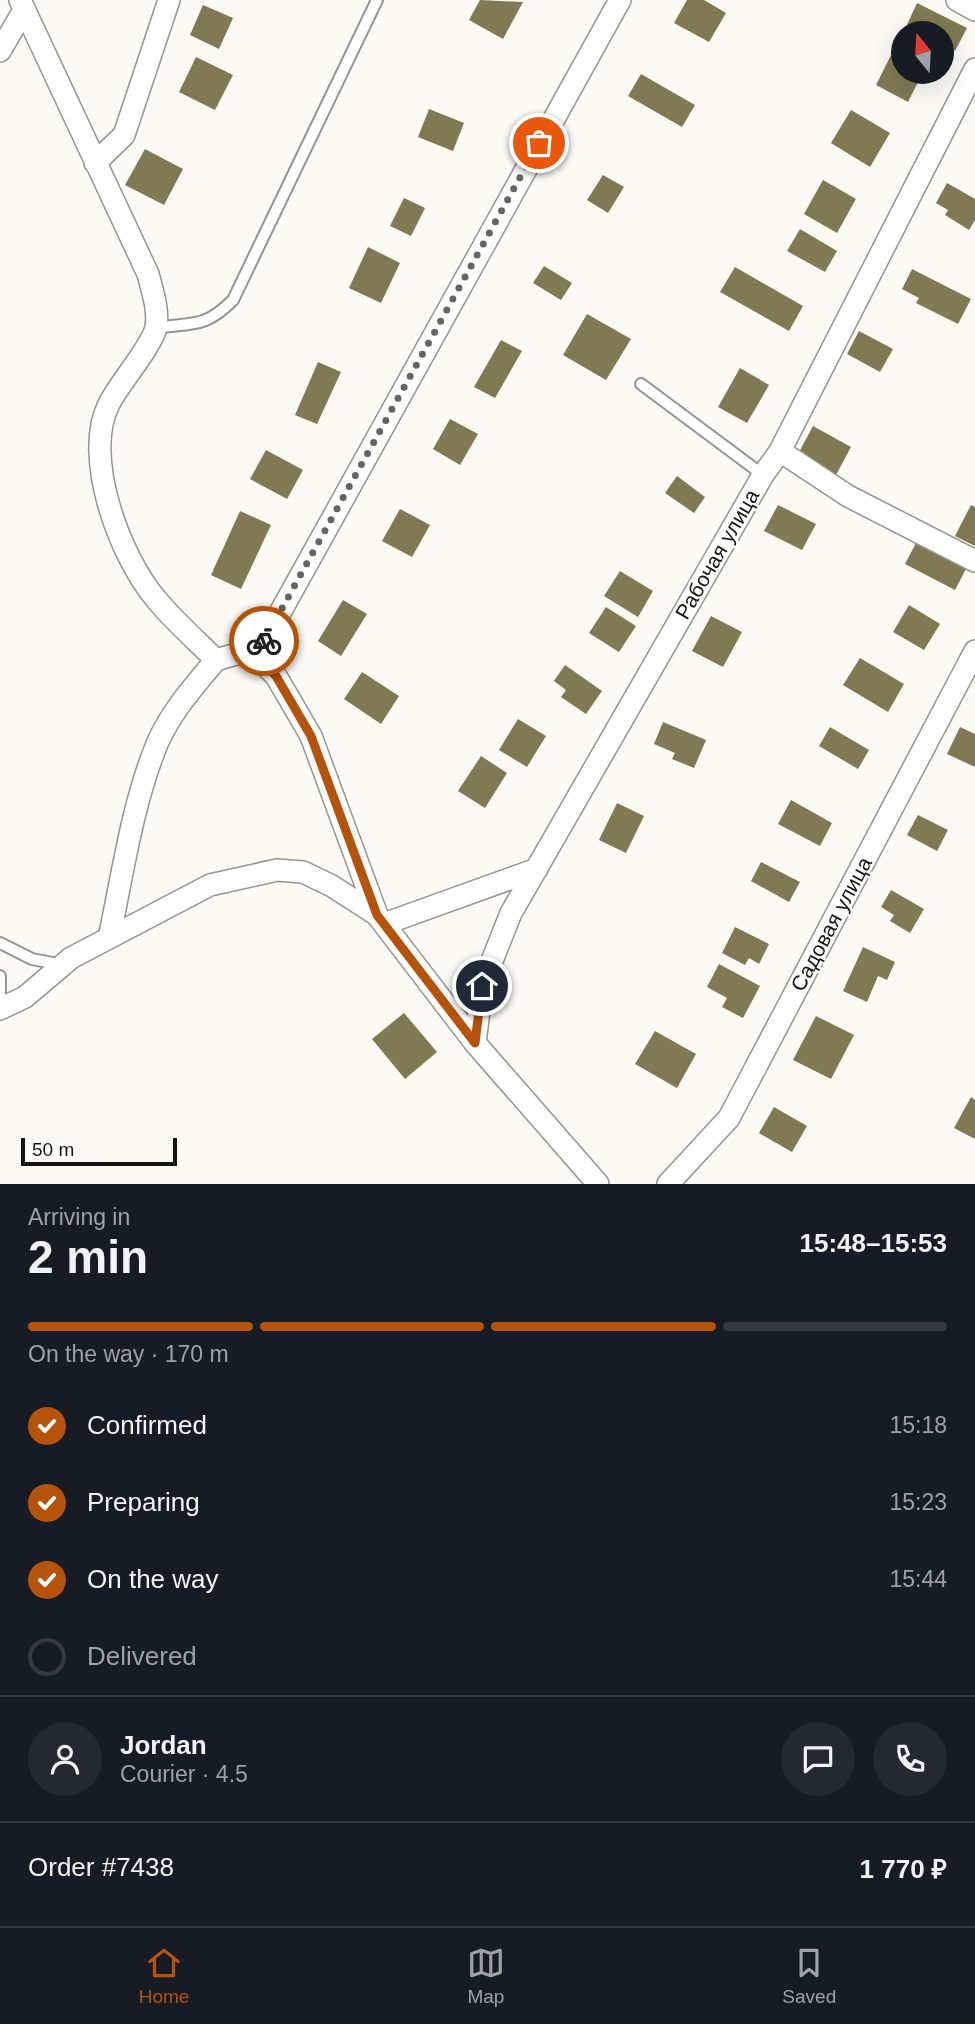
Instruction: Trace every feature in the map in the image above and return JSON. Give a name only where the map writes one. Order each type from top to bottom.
[{"type":"street","points":[[95,163],[124,135],[169,0]]},
{"type":"street","points":[[256,656],[620,0]]},
{"type":"street","points":[[957,0],[975,10]]},
{"type":"street","points":[[22,5],[148,274],[154,299],[156,328],[108,406],[99,435],[105,488],[122,545],[154,598],[216,660]]},
{"type":"street","points":[[0,51],[22,5]]},
{"type":"street","name":"Рабочая улица","points":[[475,1043],[482,986],[512,913],[762,475],[780,451],[975,69]]},
{"type":"street","points":[[780,451],[848,496],[975,561]]},
{"type":"street","name":"Садовая улица","points":[[668,1184],[729,1118],[975,651]]},
{"type":"street","points":[[109,938],[140,794],[158,742],[184,698],[216,660],[236,654],[256,656],[276,676],[311,736],[380,919],[475,1043],[598,1184]]},
{"type":"street","points":[[380,919],[537,869]]},
{"type":"street","points":[[0,1009],[25,997],[63,965],[210,885],[277,870],[303,872],[332,886],[380,919]]},
{"type":"lane","points":[[156,328],[203,323],[214,319],[233,300],[377,0]]},
{"type":"lane","points":[[641,384],[762,475]]},
{"type":"lane","points":[[0,943],[32,959],[63,965]]},
{"type":"lane","points":[[0,976],[0,1001]]},
{"type":"building","points":[[480,0],[523,2],[503,39],[469,20]]},
{"type":"building","points":[[687,0],[704,0],[726,13],[709,42],[674,23]]},
{"type":"building","points":[[917,3],[953,21],[909,21]]},
{"type":"building","points":[[203,5],[233,18],[219,49],[190,35]]},
{"type":"building","points":[[954,22],[967,28],[954,51]]},
{"type":"building","points":[[891,55],[891,84],[917,84],[908,102],[876,85]]},
{"type":"building","points":[[196,57],[233,75],[215,110],[179,92]]},
{"type":"building","points":[[641,74],[695,105],[682,127],[628,96]]},
{"type":"building","points":[[429,109],[464,123],[453,151],[418,137]]},
{"type":"building","points":[[851,110],[890,133],[870,167],[831,143]]},
{"type":"building","points":[[145,149],[183,169],[164,205],[125,185]]},
{"type":"building","points":[[603,175],[624,187],[608,213],[587,200]]},
{"type":"building","points":[[823,180],[856,199],[837,233],[804,214]]},
{"type":"building","points":[[947,183],[975,199],[975,220],[969,230],[945,215],[948,210],[936,203]]},
{"type":"building","points":[[404,198],[425,208],[411,236],[390,226]]},
{"type":"building","points":[[800,229],[837,251],[825,272],[787,251]]},
{"type":"building","points":[[368,247],[400,263],[381,303],[349,288]]},
{"type":"building","points":[[544,266],[572,283],[561,300],[533,283]]},
{"type":"building","points":[[735,267],[803,306],[789,331],[720,292]]},
{"type":"building","points":[[912,269],[971,299],[958,324],[916,303],[919,298],[902,289]]},
{"type":"building","points":[[587,314],[631,339],[606,380],[563,355]]},
{"type":"building","points":[[859,331],[893,349],[880,372],[847,354]]},
{"type":"building","points":[[501,340],[522,351],[495,398],[474,387]]},
{"type":"building","points":[[318,362],[341,372],[317,424],[295,415]]},
{"type":"building","points":[[740,368],[769,385],[747,423],[718,407]]},
{"type":"building","points":[[450,419],[478,434],[460,465],[433,449]]},
{"type":"building","points":[[813,426],[851,447],[836,475],[798,454]]},
{"type":"building","points":[[266,450],[303,470],[287,499],[250,479]]},
{"type":"building","points":[[677,476],[705,497],[694,513],[665,493]]},
{"type":"building","points":[[778,505],[816,524],[802,550],[764,531]]},
{"type":"building","points":[[971,505],[975,507],[975,546],[955,536]]},
{"type":"building","points":[[400,509],[430,525],[412,557],[382,541]]},
{"type":"building","points":[[240,511],[271,525],[241,589],[211,575]]},
{"type":"building","points":[[917,541],[967,567],[955,590],[905,564]]},
{"type":"building","points":[[620,571],[653,591],[638,617],[604,596]]},
{"type":"building","points":[[343,600],[367,614],[341,656],[318,641]]},
{"type":"building","points":[[909,605],[940,624],[924,650],[893,632]]},
{"type":"building","points":[[606,607],[636,626],[619,652],[589,633]]},
{"type":"building","points":[[711,616],[742,632],[723,667],[692,651]]},
{"type":"building","points":[[860,658],[904,684],[888,712],[843,685]]},
{"type":"building","points":[[565,665],[602,691],[586,714],[561,697],[566,690],[554,681]]},
{"type":"building","points":[[362,672],[399,696],[381,724],[344,699]]},
{"type":"building","points":[[518,719],[546,736],[527,767],[499,750]]},
{"type":"building","points":[[663,722],[706,740],[694,768],[672,759],[675,753],[654,744]]},
{"type":"building","points":[[830,727],[869,750],[858,769],[819,746]]},
{"type":"building","points":[[960,727],[975,734],[975,767],[947,754]]},
{"type":"building","points":[[481,756],[507,773],[485,808],[458,791]]},
{"type":"building","points":[[791,800],[832,823],[820,846],[778,824]]},
{"type":"building","points":[[617,803],[644,816],[626,853],[599,840]]},
{"type":"building","points":[[918,815],[948,830],[937,851],[907,835]]},
{"type":"building","points":[[761,862],[800,882],[789,902],[751,881]]},
{"type":"building","points":[[891,890],[924,909],[910,933],[890,921],[894,915],[881,907]]},
{"type":"building","points":[[735,927],[769,944],[759,964],[749,958],[745,965],[722,953]]},
{"type":"building","points":[[863,947],[895,962],[887,980],[878,976],[867,1002],[843,991]]},
{"type":"building","points":[[719,964],[760,986],[743,1018],[722,1007],[727,998],[707,987]]},
{"type":"building","points":[[404,1013],[437,1052],[405,1079],[372,1039]]},
{"type":"building","points":[[816,1016],[854,1035],[831,1079],[793,1060]]},
{"type":"building","points":[[655,1031],[696,1054],[677,1088],[635,1064]]},
{"type":"building","points":[[971,1097],[975,1100],[975,1139],[954,1128]]},
{"type":"building","points":[[774,1107],[807,1126],[792,1152],[759,1133]]},
{"type":"way so far","points":[[264,641],[539,143]]},
{"type":"route","points":[[264,641],[256,656],[276,676],[311,736],[377,915],[475,1043],[482,986]]}]
